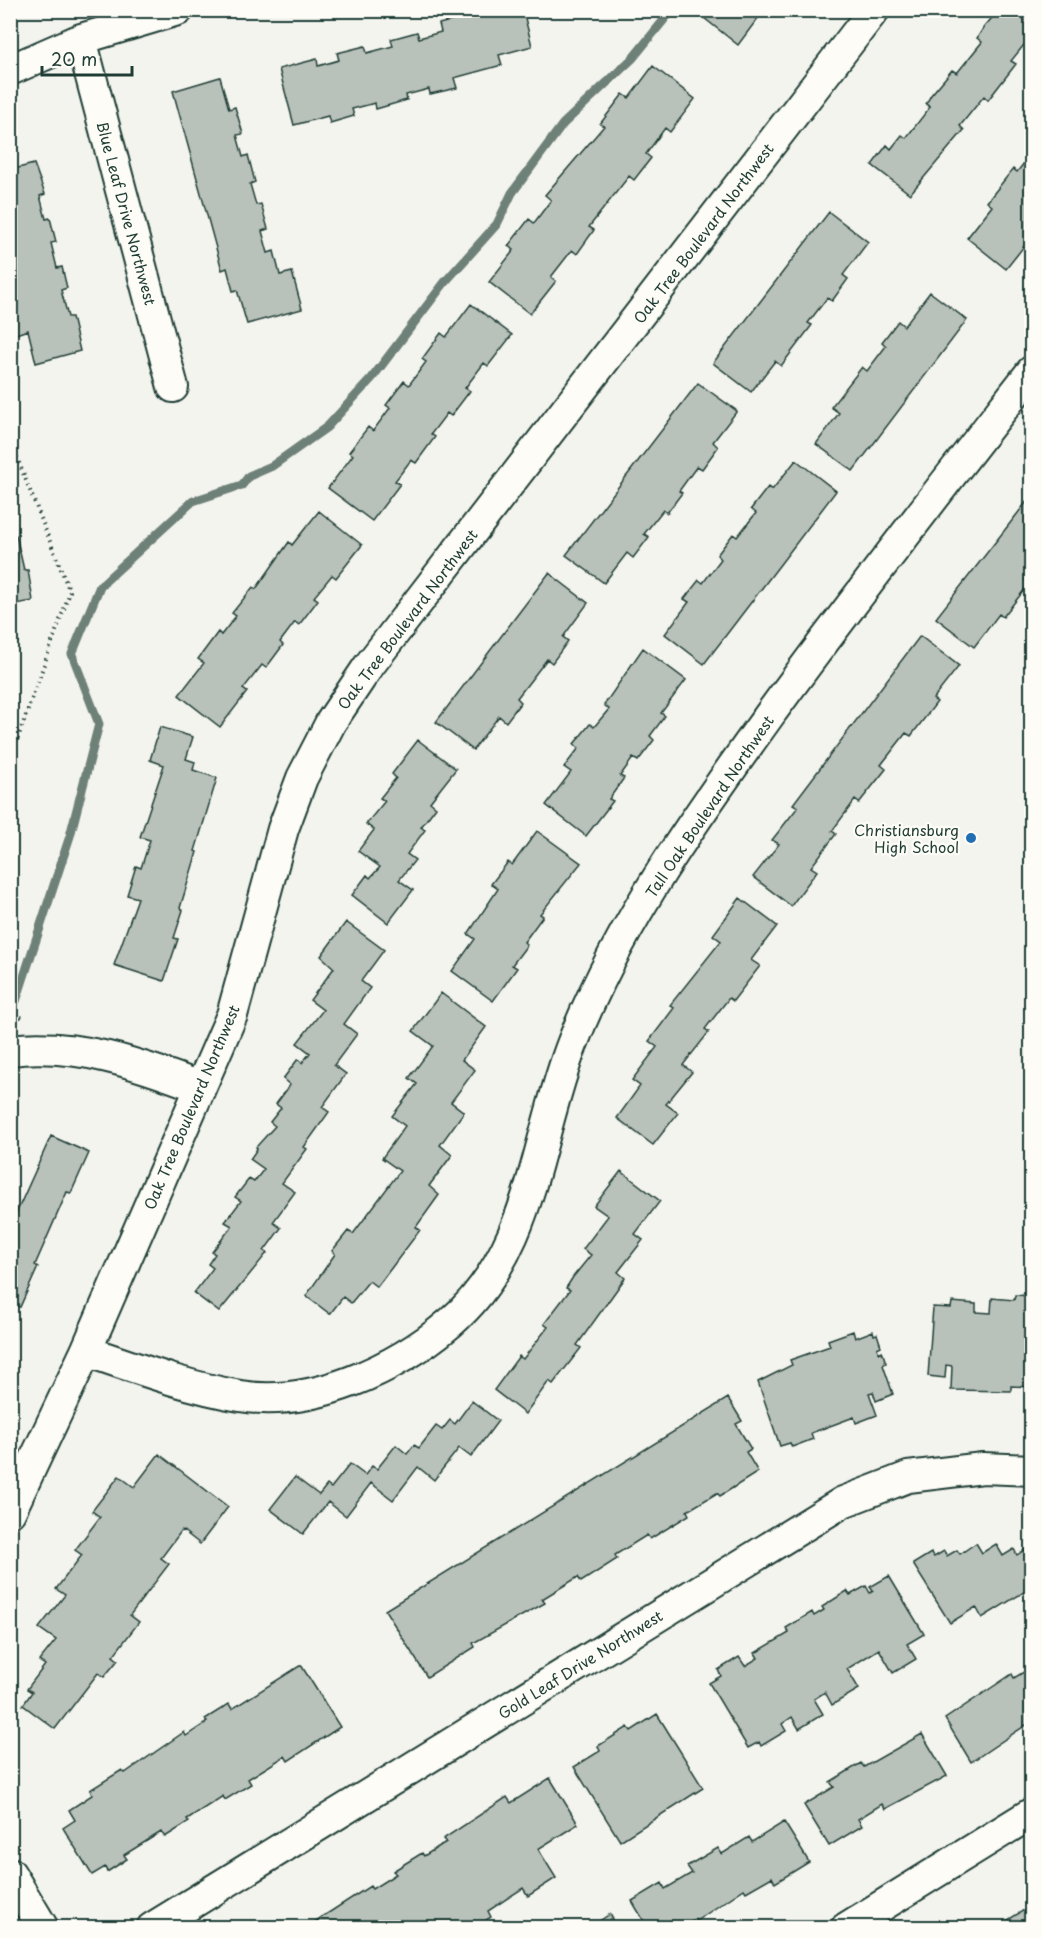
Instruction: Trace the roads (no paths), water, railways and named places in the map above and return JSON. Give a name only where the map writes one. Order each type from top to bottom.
[{"type":"street","points":[[10,70],[81,39],[178,10]]},
{"type":"street","name":"Oak Tree Boulevard Northwest","points":[[10,1512],[86,1352],[232,1015],[283,829],[302,778],[331,722],[368,667],[874,10]]},
{"type":"street","name":"Blue Leaf Drive Northwest","points":[[81,39],[173,387]]},
{"type":"street","name":"Tall Oak Boulevard Northwest","points":[[86,1352],[180,1382],[243,1397],[281,1397],[320,1391],[375,1371],[416,1347],[450,1323],[478,1294],[509,1247],[531,1191],[573,1042],[612,958],[660,875],[721,782],[812,657],[1032,371]]},
{"type":"street","points":[[10,1050],[63,1048],[96,1054],[200,1087]]},
{"type":"street","name":"Gold Leaf Drive Northwest","points":[[152,1928],[843,1502],[908,1477],[983,1468],[1032,1470]]},
{"type":"street","points":[[846,1928],[1032,1813]]},
{"type":"street","points":[[10,1873],[43,1928]]},
{"type":"waterway","points":[[16,1001],[70,836],[99,724],[72,654],[100,586],[193,501],[242,485],[249,476],[272,466],[327,427],[372,378],[445,282],[497,224],[512,193],[563,124],[633,58],[672,10]]},
{"type":"place","name":"Christiansburg High School","points":[[971,838]]}]
